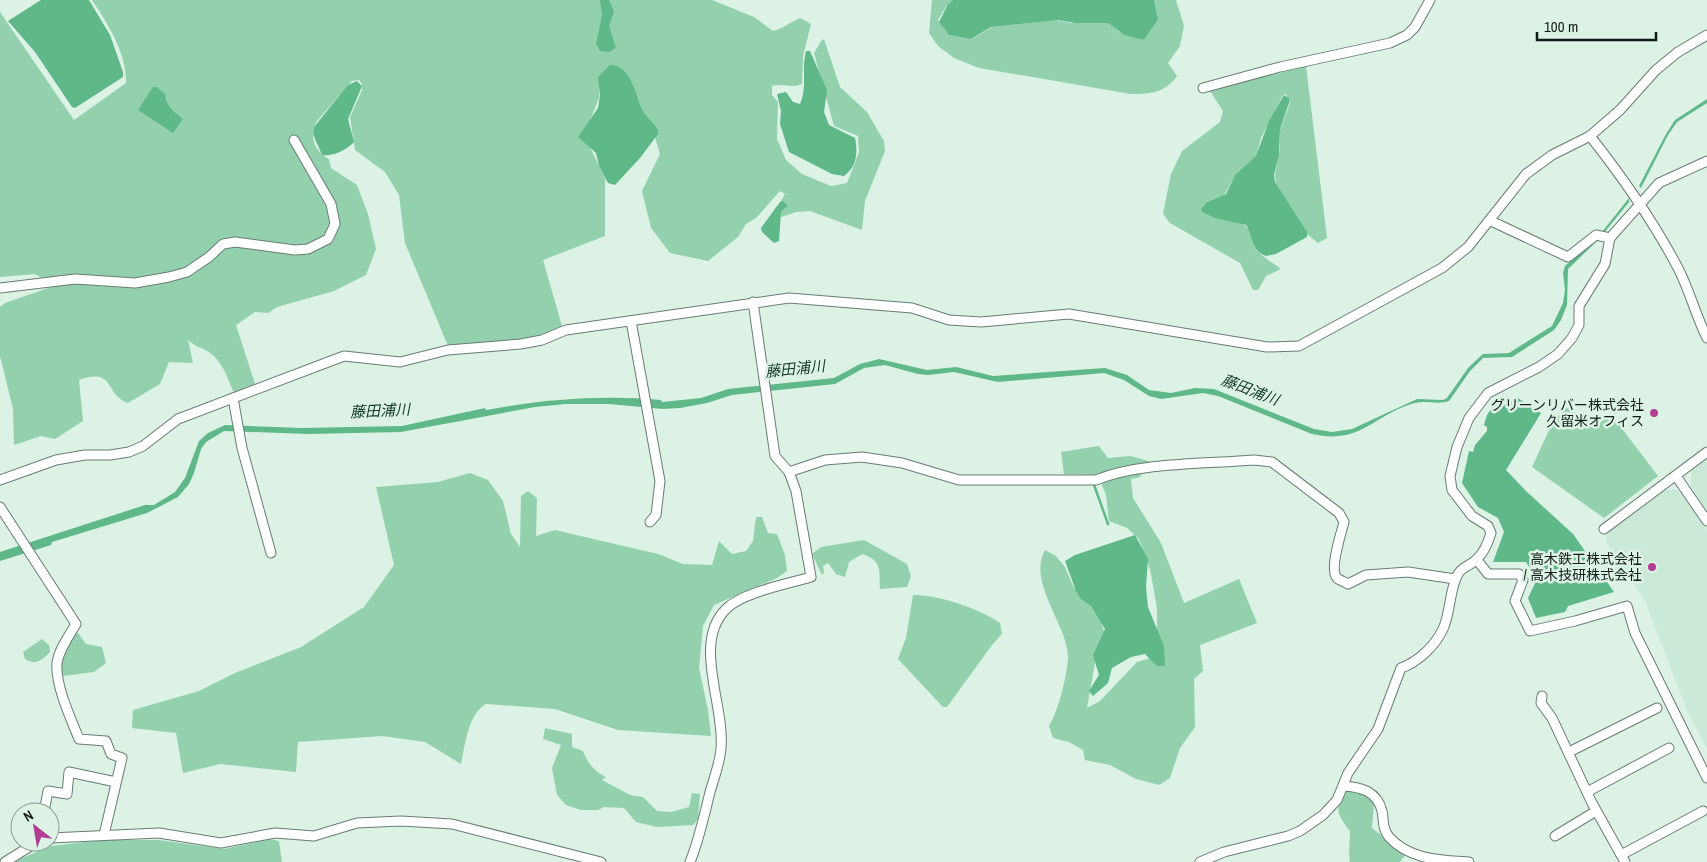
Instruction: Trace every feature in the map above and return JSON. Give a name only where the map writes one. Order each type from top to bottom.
[{"type":"street","points":[[1203,88],[1280,67],[1390,43],[1407,35],[1415,27],[1430,0]]},
{"type":"street","points":[[0,480],[56,460],[85,455],[110,456],[129,452],[143,446],[178,419],[344,356],[400,362],[448,350],[521,344],[542,340],[566,330],[789,298],[862,302],[912,308],[949,320],[981,322],[1069,314],[1283,348],[1300,346],[1442,268],[1468,247],[1491,221],[1526,174],[1552,155],[1590,136],[1620,110],[1656,70],[1678,52],[1707,35]]},
{"type":"street","points":[[1590,136],[1640,203],[1680,273],[1707,338]]},
{"type":"street","points":[[0,288],[75,279],[135,282],[170,277],[187,272],[209,257],[223,244],[234,242],[295,250],[308,249],[328,239],[335,224],[331,204],[294,140]]},
{"type":"street","points":[[1491,221],[1568,257],[1603,237],[1659,183],[1707,161]]},
{"type":"street","points":[[1200,862],[1224,852],[1300,831],[1324,815],[1336,800],[1348,773],[1378,729],[1401,668],[1413,664],[1443,630],[1455,580],[1460,571],[1477,560],[1485,550],[1491,533],[1488,526],[1472,516],[1452,490],[1450,476],[1457,447],[1469,418],[1488,393],[1539,367],[1558,354],[1572,338],[1579,325],[1579,306],[1605,264],[1603,237]]},
{"type":"street","points":[[690,862],[721,749],[720,716],[710,651],[712,632],[717,620],[727,607],[749,596],[812,578],[796,491],[789,472],[775,456],[753,302]]},
{"type":"street","points":[[631,321],[660,481],[656,515],[650,522]]},
{"type":"street","points":[[233,398],[242,448],[271,553]]},
{"type":"street","points":[[1604,529],[1707,452]]},
{"type":"street","points":[[789,472],[825,460],[862,457],[902,463],[959,480],[1096,480],[1114,472],[1146,468],[1254,460],[1272,462],[1339,512],[1344,522],[1336,551],[1334,572],[1339,579],[1348,584],[1366,575],[1408,572],[1455,580]]},
{"type":"street","points":[[1676,476],[1707,521]]},
{"type":"street","points":[[0,507],[76,624],[61,650],[57,664],[63,697],[79,739],[106,741],[111,754],[122,758],[104,835]]},
{"type":"street","points":[[1477,560],[1488,574],[1519,574],[1523,580],[1515,601],[1530,631],[1575,621],[1627,606],[1635,633],[1707,778]]},
{"type":"street","points":[[1542,696],[1541,703],[1552,718],[1596,811],[1623,858],[1703,811]]},
{"type":"street","points":[[1569,752],[1656,708]]},
{"type":"street","points":[[1588,792],[1669,748]]},
{"type":"street","points":[[46,802],[48,791],[67,794],[68,772],[116,782]]},
{"type":"street","points":[[1343,786],[1363,788],[1372,794],[1382,810],[1383,828],[1390,838],[1403,849],[1417,856],[1432,859],[1469,862]]},
{"type":"street","points":[[1555,836],[1596,811]]},
{"type":"street","points":[[60,837],[159,833],[221,843],[276,832],[314,836],[358,823],[401,821],[452,824],[601,862]]},
{"type":"street","points":[[5,862],[21,852]]},
{"type":"shaded area","points":[[41,0],[89,0],[110,35],[123,72],[123,77],[75,108],[72,107],[35,52],[8,21]]},
{"type":"shaded area","points":[[92,0],[712,0],[754,17],[773,31],[800,18],[811,24],[803,56],[802,84],[772,86],[772,95],[778,102],[777,139],[786,160],[802,174],[831,186],[847,183],[859,152],[858,136],[834,126],[814,53],[824,39],[840,87],[867,112],[884,141],[885,151],[865,201],[862,230],[810,211],[796,212],[778,218],[778,207],[785,194],[780,191],[756,218],[746,224],[738,237],[708,261],[670,253],[651,228],[642,191],[660,154],[653,130],[600,75],[599,98],[584,135],[605,178],[605,236],[543,260],[562,326],[548,332],[520,339],[448,346],[405,243],[399,195],[385,172],[355,150],[350,117],[362,90],[362,84],[359,80],[352,81],[317,121],[314,126],[313,138],[320,152],[329,159],[331,168],[357,185],[368,214],[376,249],[366,275],[334,291],[277,307],[268,313],[255,312],[236,325],[255,384],[234,393],[218,360],[209,352],[188,340],[193,363],[169,362],[160,384],[128,403],[115,394],[104,379],[91,377],[79,380],[83,421],[55,439],[41,436],[14,445],[13,409],[0,356],[0,307],[5,303],[54,286],[35,274],[0,277],[0,12],[74,120],[126,83],[120,50],[110,29]]},
{"type":"shaded area","points":[[600,0],[609,0],[614,11],[609,26],[616,48],[609,52],[600,51],[596,44],[602,15]]},
{"type":"shaded area","points":[[932,0],[953,0],[947,5],[938,20],[949,35],[972,39],[992,27],[1056,20],[1071,23],[1108,23],[1119,32],[1144,40],[1157,22],[1154,0],[1176,0],[1184,26],[1180,46],[1168,63],[1177,76],[1167,86],[1157,91],[1145,94],[1131,94],[979,68],[954,58],[938,46],[929,33]]},
{"type":"shaded area","points":[[953,0],[1154,0],[1158,20],[1144,40],[1124,35],[1108,23],[1075,23],[1058,20],[991,27],[971,39],[949,35],[939,22],[948,4]]},
{"type":"shaded area","points":[[806,51],[810,51],[827,90],[824,112],[829,125],[855,138],[856,159],[852,168],[844,176],[832,174],[789,152],[780,124],[781,111],[777,94],[786,92],[793,102],[800,104],[804,91]]},
{"type":"shaded area","points":[[610,65],[617,66],[628,76],[643,111],[658,130],[658,134],[640,158],[615,185],[608,183],[599,166],[596,153],[578,137],[598,108],[600,95],[598,77]]},
{"type":"shaded area","points":[[1306,66],[1327,238],[1318,243],[1307,234],[1276,184],[1275,175],[1280,150],[1280,130],[1290,103],[1286,94],[1283,95],[1261,138],[1256,157],[1234,177],[1223,197],[1203,205],[1201,208],[1202,212],[1247,227],[1258,251],[1281,269],[1266,276],[1258,290],[1253,290],[1240,263],[1170,223],[1163,214],[1171,174],[1182,151],[1220,122],[1223,111],[1210,91]]},
{"type":"shaded area","points":[[357,81],[362,86],[348,119],[354,142],[339,152],[322,155],[313,134],[314,127],[348,85]]},
{"type":"shaded area","points":[[153,87],[157,87],[165,94],[168,105],[183,119],[173,133],[138,110]]},
{"type":"shaded area","points":[[1284,95],[1289,98],[1289,103],[1280,129],[1279,156],[1274,175],[1275,182],[1307,232],[1307,237],[1276,254],[1266,256],[1261,254],[1255,247],[1246,225],[1215,218],[1202,212],[1201,208],[1206,203],[1226,194],[1235,175],[1256,156],[1269,121]]},
{"type":"shaded area","points":[[1707,99],[1707,103],[1677,122],[1668,135],[1641,188],[1639,186],[1675,120]]},
{"type":"shaded area","points":[[1629,198],[1629,202],[1599,239],[1568,269],[1567,305],[1561,320],[1554,330],[1512,357],[1483,358],[1470,371],[1449,401],[1441,403],[1415,403],[1400,408],[1355,432],[1343,435],[1312,434],[1218,396],[1203,393],[1161,399],[1149,396],[1124,380],[1104,373],[998,382],[954,372],[928,375],[918,374],[885,365],[864,368],[835,384],[732,395],[707,403],[680,408],[663,409],[609,404],[566,404],[535,407],[401,432],[309,434],[224,431],[206,442],[201,449],[189,484],[178,497],[147,513],[52,542],[51,545],[0,561],[0,552],[145,505],[154,505],[175,492],[185,478],[199,441],[208,433],[225,425],[302,428],[402,426],[485,408],[486,410],[530,403],[596,398],[661,400],[662,402],[701,398],[728,389],[834,378],[860,364],[879,359],[927,370],[956,367],[993,376],[1105,368],[1127,375],[1149,390],[1171,393],[1195,388],[1214,389],[1314,429],[1332,432],[1352,429],[1417,399],[1443,400],[1447,398],[1468,368],[1483,354],[1509,353],[1552,326],[1563,303],[1565,290],[1563,273],[1565,266],[1602,232]]},
{"type":"shaded area","points":[[783,201],[788,206],[781,211],[779,241],[774,243],[762,232],[761,228],[780,202]]},
{"type":"shaded area","points":[[1518,398],[1541,413],[1506,470],[1573,534],[1614,592],[1568,606],[1565,612],[1536,618],[1528,598],[1537,579],[1526,562],[1493,562],[1504,532],[1498,518],[1478,507],[1462,483],[1469,451],[1473,452],[1475,445],[1487,431],[1487,427],[1484,425],[1487,415],[1492,408],[1496,410],[1495,414],[1498,409]]},
{"type":"shaded area","points":[[1566,407],[1597,426],[1610,413],[1658,476],[1604,518],[1532,467],[1552,424]]},
{"type":"shaded area","points":[[1099,446],[1108,458],[1130,456],[1149,461],[1140,477],[1131,479],[1133,498],[1161,543],[1184,603],[1239,579],[1257,623],[1200,645],[1203,671],[1194,679],[1195,727],[1180,748],[1170,778],[1159,785],[1136,779],[1110,765],[1085,760],[1083,750],[1069,742],[1053,738],[1049,726],[1056,712],[1062,692],[1068,656],[1066,644],[1049,603],[1041,576],[1041,562],[1045,550],[1056,556],[1065,567],[1073,586],[1101,618],[1105,637],[1097,652],[1087,708],[1100,701],[1137,662],[1157,656],[1157,608],[1150,569],[1139,539],[1127,528],[1109,521],[1106,495],[1098,475],[1064,474],[1061,452]]},
{"type":"shaded area","points":[[1707,457],[1707,510],[1691,487],[1691,469]]},
{"type":"shaded area","points":[[470,473],[488,480],[503,501],[511,534],[520,547],[521,496],[528,491],[537,498],[536,536],[555,530],[658,554],[683,564],[712,565],[719,541],[732,554],[746,551],[753,541],[756,517],[762,517],[768,533],[777,534],[785,555],[787,571],[777,578],[714,605],[703,626],[699,668],[708,710],[711,736],[618,730],[555,709],[486,704],[471,722],[461,764],[425,742],[382,736],[298,742],[296,772],[220,764],[183,773],[176,733],[132,728],[133,710],[199,691],[235,673],[301,647],[364,607],[394,565],[376,487],[438,482]]},
{"type":"shaded area","points":[[1675,489],[1682,494],[1707,530],[1707,749],[1689,715],[1645,601],[1606,542],[1608,533],[1665,490]]},
{"type":"shaded area","points":[[1135,535],[1148,559],[1146,587],[1148,607],[1164,646],[1165,666],[1157,666],[1145,654],[1131,657],[1112,668],[1108,683],[1093,696],[1089,691],[1099,675],[1093,655],[1105,629],[1091,606],[1081,599],[1076,591],[1065,561],[1075,555]]},
{"type":"shaded area","points":[[864,540],[907,564],[911,576],[907,587],[880,589],[879,567],[877,563],[862,554],[849,562],[845,577],[836,574],[828,563],[823,566],[824,573],[822,575],[812,554],[821,547]]},
{"type":"shaded area","points":[[913,595],[923,595],[958,603],[1000,623],[1002,634],[947,707],[943,707],[898,659],[906,638]]},
{"type":"shaded area","points":[[78,633],[86,644],[102,647],[106,663],[94,672],[63,676],[61,665],[63,655],[72,634]]},
{"type":"shaded area","points":[[42,639],[49,645],[50,652],[36,662],[25,659],[23,652]]},
{"type":"shaded area","points":[[545,728],[572,734],[572,747],[583,751],[592,767],[606,777],[602,780],[630,795],[643,797],[657,811],[671,812],[689,807],[692,793],[700,794],[698,819],[693,825],[657,827],[636,822],[624,808],[604,807],[598,810],[581,810],[566,805],[557,795],[552,768],[561,745],[543,739]]},
{"type":"shaded area","points":[[1346,789],[1361,790],[1374,802],[1372,828],[1406,854],[1400,862],[1350,862],[1350,831],[1342,820],[1339,811],[1340,802]]},
{"type":"shaded area","points":[[270,839],[279,841],[282,862],[12,862],[36,852],[60,852],[60,845],[102,840],[159,840],[224,849]]},
{"type":"waterway","points":[[1094,485],[1108,524]]},
{"type":"place","name":"グリーンリバー株式会社 久留米オフィス","points":[[1654,413]]},
{"type":"place","name":"高木鉄工株式会社 / 高木技研株式会社","points":[[1652,567]]},
{"type":"water label","name":"藤田浦川","points":[[795,369]]},
{"type":"water label","name":"藤田浦川","points":[[1250,390]]},
{"type":"water label","name":"藤田浦川","points":[[380,411]]}]
